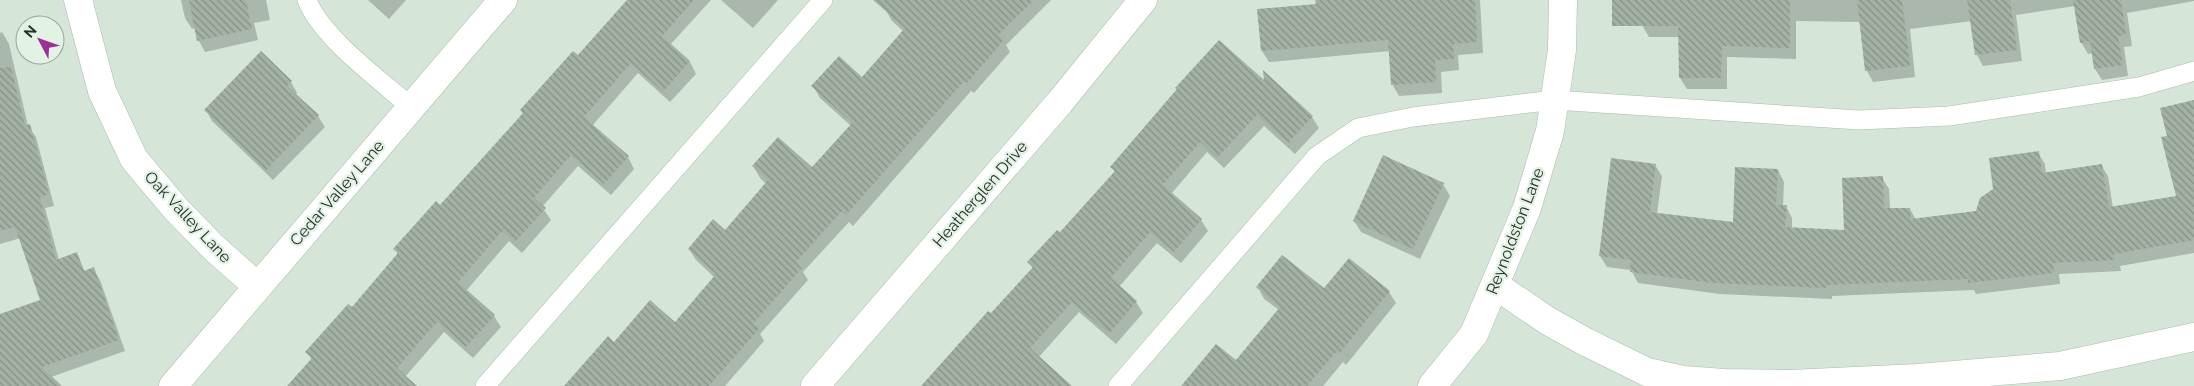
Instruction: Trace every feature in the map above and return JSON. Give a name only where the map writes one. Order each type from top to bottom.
[{"type":"street","name":"Oak Valley Lane","points":[[78,0],[102,91],[134,158],[176,209],[213,247],[257,286]]},
{"type":"street","name":"Cedar Valley Lane","points":[[173,386],[503,0]]},
{"type":"street","name":"Heatherglen Drive","points":[[815,386],[1053,109],[1143,0]]},
{"type":"street","name":"Reynoldston Lane","points":[[1432,386],[1474,334],[1527,208],[1550,131],[1562,50],[1563,0]]},
{"type":"street","points":[[1495,285],[1584,342],[1647,372],[1682,380],[1791,384],[1918,378],[2060,366],[2194,337]]},
{"type":"lane","points":[[307,0],[313,15],[329,34],[411,107]]},
{"type":"lane","points":[[485,386],[823,0]]},
{"type":"lane","points":[[1118,386],[1317,156],[1358,128],[1413,117],[1554,100],[1859,120],[1959,115],[2139,87],[2194,71]]},
{"type":"building","points":[[189,0],[246,0],[252,29],[197,41]]},
{"type":"building","points":[[627,0],[694,0],[662,36],[690,61],[663,92],[631,63],[584,117],[629,156],[604,184],[571,155],[534,198],[546,208],[515,242],[502,231],[458,282],[495,315],[466,347],[437,322],[397,368],[417,386],[287,386],[312,358],[305,352],[348,304],[352,307],[398,253],[393,249],[436,201],[440,205],[523,113],[520,110],[573,51],[578,55]]},
{"type":"building","points":[[873,0],[1034,0],[998,35],[1004,40],[967,83],[964,81],[846,215],[842,211],[796,262],[802,268],[753,324],[759,329],[709,386],[564,386],[608,336],[614,342],[650,300],[675,322],[716,274],[688,249],[713,219],[725,230],[768,180],[752,166],[778,137],[812,167],[852,123],[811,86],[839,56],[862,77],[905,28]]},
{"type":"building","points":[[1315,0],[1475,0],[1477,42],[1453,44],[1454,59],[1435,60],[1436,82],[1391,85],[1388,40],[1261,51],[1257,9],[1316,4]]},
{"type":"building","points":[[1612,0],[1790,0],[1790,48],[1722,46],[1721,78],[1679,78],[1678,26],[1612,26]]},
{"type":"building","points":[[1857,0],[1902,0],[1910,66],[1865,71]]},
{"type":"building","points":[[1967,0],[2010,0],[2017,50],[1975,55]]},
{"type":"building","points":[[2073,0],[2121,0],[2126,34],[2118,36],[2123,65],[2094,69],[2090,41],[2080,43]]},
{"type":"building","points":[[1219,40],[1264,80],[1263,70],[1313,116],[1288,143],[1257,115],[1217,158],[1200,142],[1163,185],[1202,219],[1174,252],[1150,232],[1111,278],[1137,301],[1109,334],[1072,302],[1030,348],[1072,386],[921,386],[988,311],[991,313],[1033,267],[1027,262],[1057,230],[1060,232],[1115,171],[1110,167],[1177,89],[1175,88]]},
{"type":"building","points":[[261,51],[292,81],[287,86],[319,115],[266,170],[204,110]]},
{"type":"building","points":[[11,67],[25,126],[30,124],[49,194],[40,197],[56,260],[77,252],[84,271],[94,267],[119,340],[42,367],[62,386],[0,386],[0,314],[40,300],[15,227],[0,231],[0,68]]},
{"type":"building","points":[[2194,100],[2194,240],[2114,254],[2115,260],[2053,263],[2054,273],[1968,283],[1968,279],[1827,285],[1826,288],[1713,283],[1630,272],[1631,260],[1599,256],[1611,158],[1656,164],[1650,212],[1733,222],[1735,167],[1778,169],[1776,205],[1787,205],[1785,227],[1844,230],[1842,178],[1883,176],[1884,208],[1910,208],[1911,219],[1976,211],[1980,198],[1993,189],[1989,158],[2039,151],[2042,173],[2102,164],[2109,207],[2176,196],[2161,137],[2167,136],[2160,108]]},
{"type":"building","points":[[1383,155],[1444,183],[1413,249],[1353,221]]},
{"type":"building","points":[[1282,255],[1324,288],[1349,258],[1390,291],[1339,354],[1336,352],[1307,386],[1181,386],[1216,344],[1236,360],[1280,307],[1256,287]]}]
